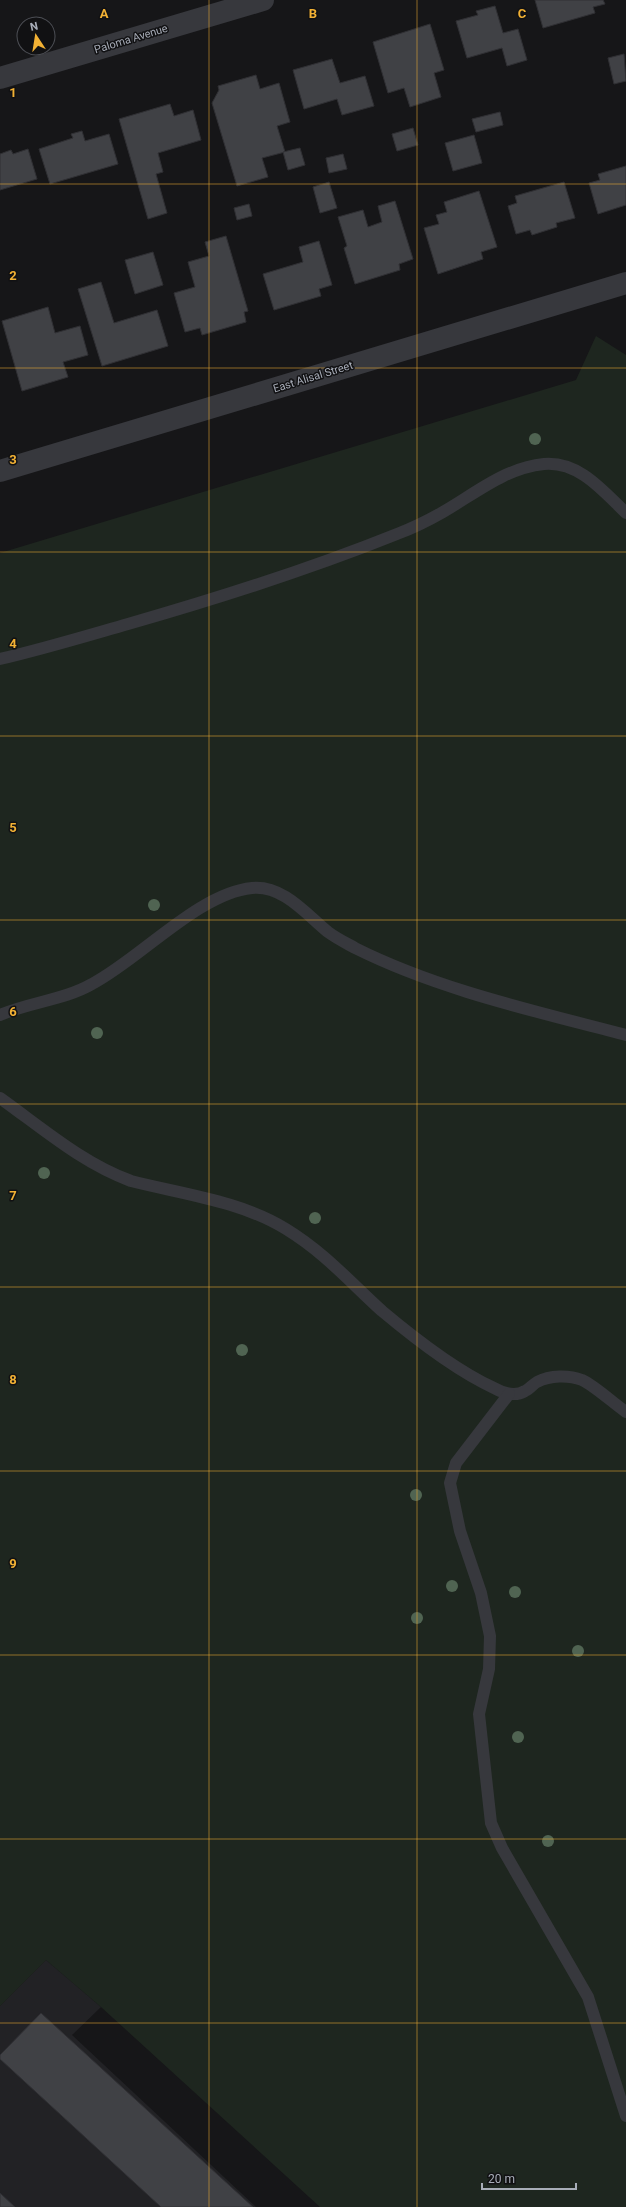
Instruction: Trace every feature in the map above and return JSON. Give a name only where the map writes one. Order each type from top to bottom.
[{"type":"street","name":"Paloma Avenue","points":[[0,78],[263,0]]},
{"type":"street","name":"East Alisal Street","points":[[0,471],[626,283]]},
{"type":"lane","points":[[0,659],[206,602],[391,536],[443,512],[501,477],[522,468],[544,464],[559,464],[577,470],[594,482],[626,513]]},
{"type":"lane","points":[[0,1015],[90,986],[121,967],[213,901],[239,891],[260,887],[289,899],[330,933],[351,946],[400,968],[497,1001],[626,1035]]},
{"type":"lane","points":[[0,1098],[77,1153],[114,1174],[131,1181],[247,1211],[286,1228],[335,1264],[398,1323],[455,1365],[494,1388],[509,1394],[525,1392],[537,1382],[548,1378],[562,1377],[582,1380],[626,1412]]},
{"type":"lane","points":[[509,1394],[456,1463],[450,1483],[460,1531],[481,1593],[490,1636],[489,1669],[479,1714],[491,1823],[502,1848],[588,1997],[626,2116]]},
{"type":"shaded area","points":[[596,336],[626,355],[626,2207],[320,2207],[101,2007],[46,1960],[0,2006],[0,553],[576,380]]},
{"type":"shaded area","points":[[46,1960],[101,2007],[72,2035],[256,2207],[0,2207],[0,2006]]},
{"type":"building","points":[[535,0],[603,0],[605,4],[593,7],[595,13],[543,28]]},
{"type":"building","points":[[495,6],[503,33],[518,29],[527,60],[507,66],[502,48],[467,58],[456,21],[478,15],[476,11]]},
{"type":"building","points":[[430,24],[444,70],[434,73],[441,97],[410,107],[404,88],[388,93],[373,42]]},
{"type":"building","points":[[624,54],[626,81],[614,84],[608,58]]},
{"type":"building","points":[[332,59],[340,83],[365,76],[374,106],[342,115],[337,99],[304,109],[293,70]]},
{"type":"building","points":[[256,75],[260,89],[279,83],[290,122],[277,126],[285,152],[262,158],[268,177],[237,186],[212,103],[219,90],[218,86]]},
{"type":"building","points":[[170,104],[174,116],[193,110],[201,140],[158,153],[163,172],[156,174],[167,213],[148,219],[119,119]]},
{"type":"building","points":[[500,112],[503,125],[476,132],[472,119]]},
{"type":"building","points":[[413,128],[418,145],[397,151],[392,134]]},
{"type":"building","points":[[82,131],[85,141],[109,134],[118,164],[50,184],[39,149],[73,138],[71,134]]},
{"type":"building","points":[[474,135],[482,163],[453,171],[445,143]]},
{"type":"building","points":[[300,148],[305,165],[288,170],[283,152]]},
{"type":"building","points":[[28,149],[37,179],[0,190],[0,154],[11,150],[13,154]]},
{"type":"building","points":[[343,154],[347,169],[329,173],[326,158]]},
{"type":"building","points":[[626,166],[626,205],[598,214],[589,183],[600,180],[598,174]]},
{"type":"building","points":[[329,182],[337,208],[320,213],[313,187]]},
{"type":"building","points":[[564,182],[575,218],[556,223],[557,227],[532,235],[530,230],[516,234],[508,206],[517,203],[515,196]]},
{"type":"building","points":[[479,191],[497,247],[481,252],[483,259],[438,274],[424,228],[439,224],[436,215],[447,212],[444,202]]},
{"type":"building","points":[[395,201],[413,259],[399,264],[400,270],[355,284],[344,248],[347,246],[338,217],[363,210],[368,227],[382,222],[378,206]]},
{"type":"building","points":[[249,204],[252,216],[237,220],[234,208]]},
{"type":"building","points":[[226,236],[248,311],[244,312],[246,322],[202,335],[200,328],[185,332],[174,293],[195,287],[188,262],[209,256],[205,242]]},
{"type":"building","points":[[319,241],[332,285],[319,289],[321,296],[274,310],[263,274],[303,262],[299,247]]},
{"type":"building","points":[[153,252],[163,285],[135,294],[125,260]]},
{"type":"building","points":[[101,282],[114,323],[157,310],[168,346],[102,366],[78,289]]},
{"type":"building","points":[[48,307],[55,333],[80,326],[88,355],[63,362],[68,377],[22,391],[2,321]]},
{"type":"building","points":[[41,2013],[253,2207],[161,2207],[0,2059],[0,2055]]},
{"type":"building","points":[[0,2193],[15,2207],[0,2207]]}]
